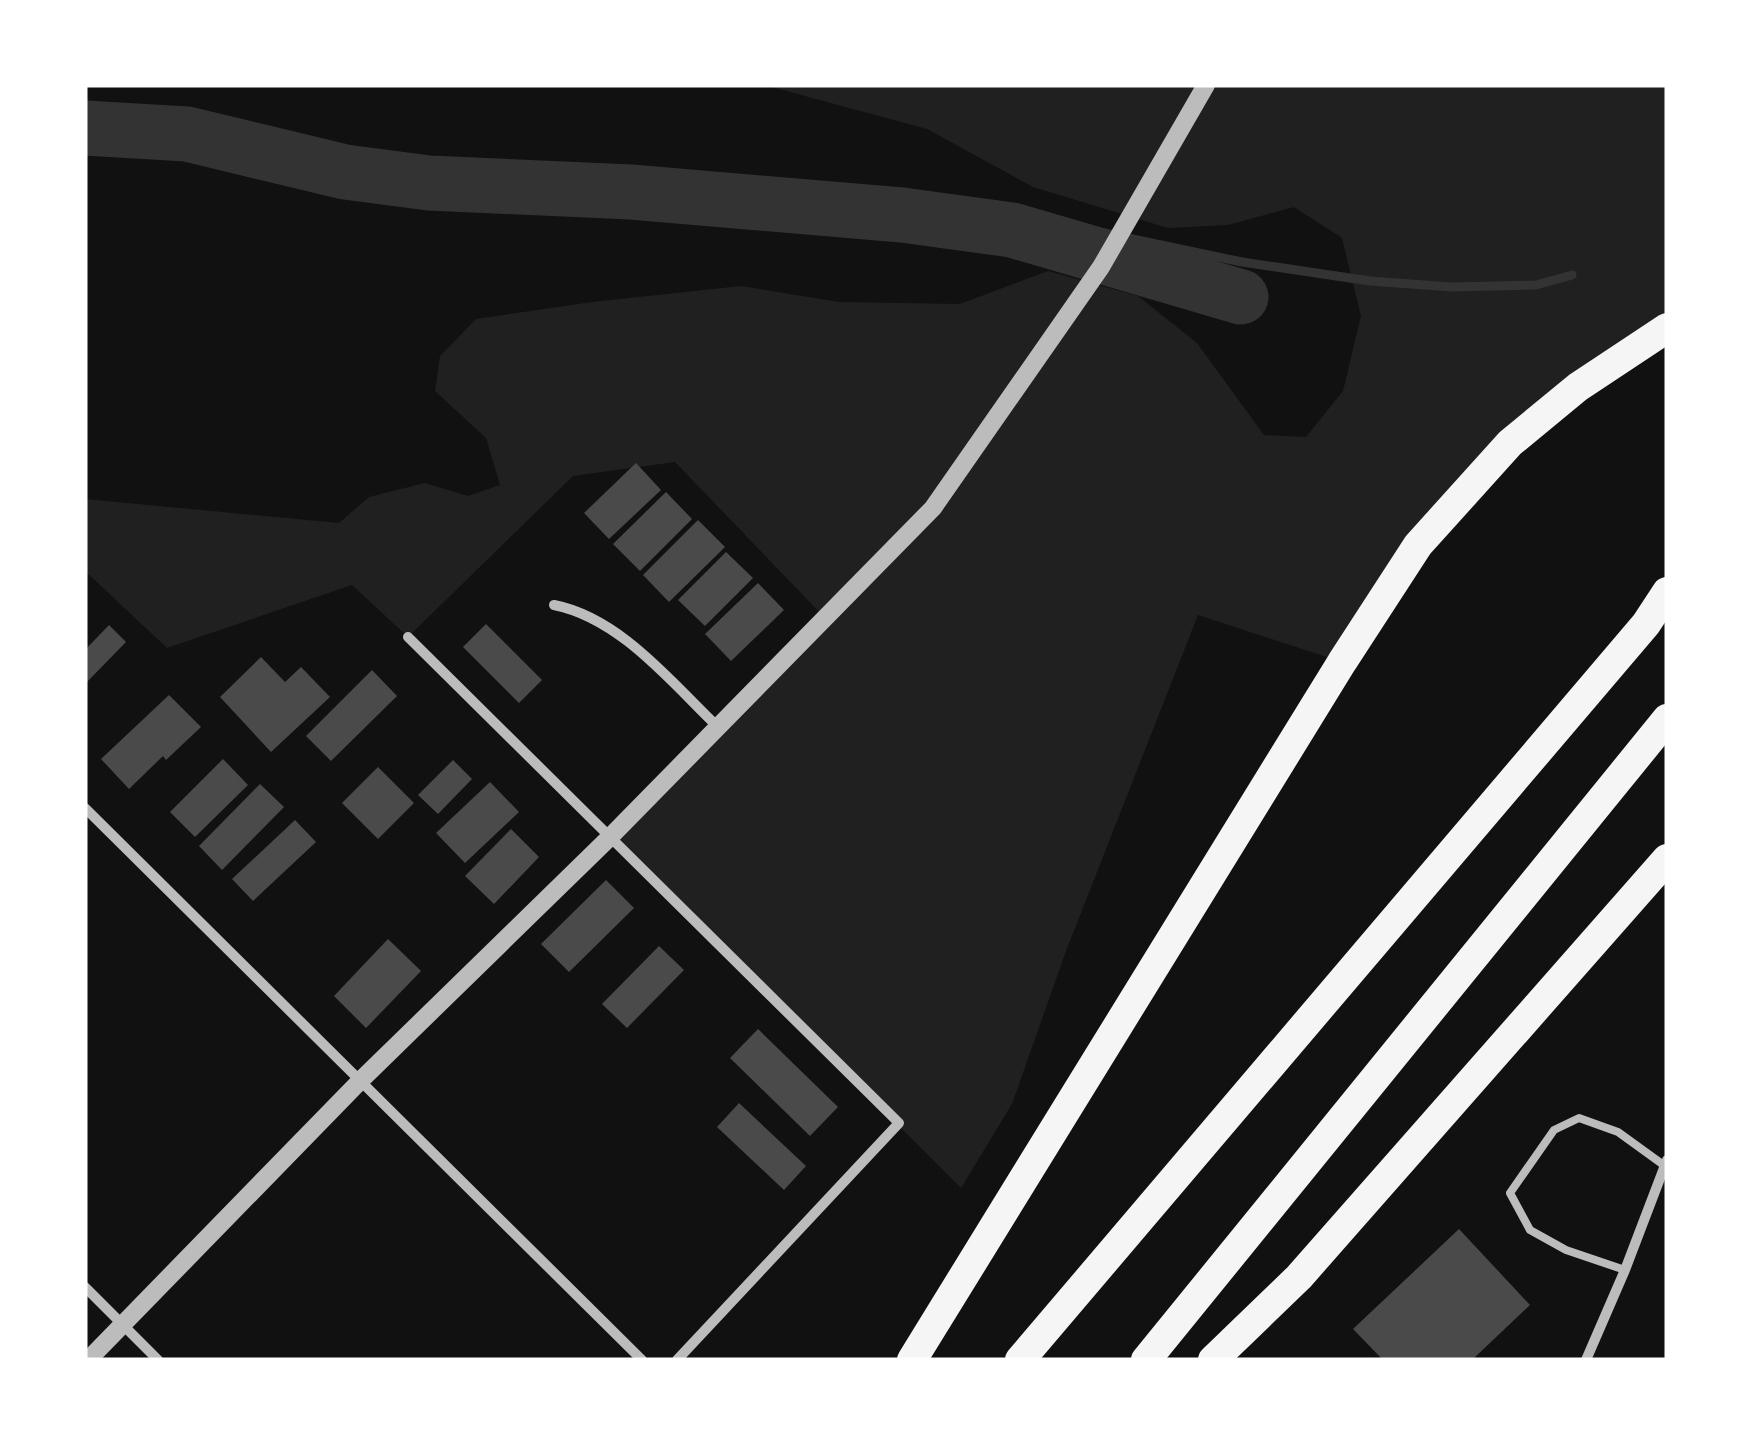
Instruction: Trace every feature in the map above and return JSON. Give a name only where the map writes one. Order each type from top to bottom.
[{"type":"highway","points":[[912,1360],[1418,545],[1510,444],[1578,387],[1667,328]]},
{"type":"highway","points":[[1020,1360],[1646,624],[1667,592]]},
{"type":"highway","points":[[1146,1360],[1667,720]]},
{"type":"highway","points":[[1213,1360],[1299,1277],[1658,868]]},
{"type":"street","points":[[88,1360],[361,1080],[610,837],[933,508],[1123,232],[1206,85]]},
{"type":"street","points":[[554,605],[578,610],[630,643],[718,727]]},
{"type":"street","points":[[408,637],[899,1123],[677,1360]]},
{"type":"street","points":[[85,808],[642,1360]]},
{"type":"street","points":[[1586,1360],[1666,1163]]},
{"type":"street","points":[[85,1287],[158,1360]]},
{"type":"lane","points":[[1625,1270],[1566,1250],[1530,1230],[1510,1193],[1554,1130],[1579,1118],[1618,1132],[1666,1163]]},
{"type":"shaded area","points":[[764,85],[1667,85],[1667,328],[1510,444],[1342,662],[1198,615],[1066,951],[1012,1104],[961,1188],[610,837],[825,618],[675,462],[573,476],[408,637],[352,585],[167,648],[85,571],[85,499],[339,523],[369,497],[425,483],[468,496],[500,485],[486,438],[435,391],[440,356],[476,319],[592,302],[741,286],[839,302],[960,304],[1048,271],[1138,296],[1197,343],[1264,435],[1306,437],[1343,391],[1361,316],[1342,238],[1294,207],[1228,225],[1168,228],[1033,187],[927,129]]},
{"type":"building","points":[[636,463],[661,490],[609,539],[584,513]]},
{"type":"building","points":[[666,492],[692,519],[640,571],[613,544]]},
{"type":"building","points":[[698,520],[725,547],[669,602],[643,575]]},
{"type":"building","points":[[726,552],[753,578],[705,626],[678,600]]},
{"type":"building","points":[[758,583],[784,610],[731,661],[705,634]]},
{"type":"building","points":[[486,624],[542,680],[519,703],[463,647]]},
{"type":"building","points":[[109,625],[126,642],[85,684],[85,650]]},
{"type":"building","points":[[261,657],[285,682],[301,667],[330,697],[271,752],[220,697]]},
{"type":"building","points":[[372,670],[397,696],[331,761],[306,736]]},
{"type":"building","points":[[169,695],[201,727],[129,789],[101,759]]},
{"type":"building","points":[[223,759],[248,785],[195,837],[170,812]]},
{"type":"building","points":[[453,760],[472,779],[438,814],[418,795]]},
{"type":"building","points":[[378,767],[414,803],[378,839],[342,803]]},
{"type":"building","points":[[490,782],[519,812],[465,863],[436,833]]},
{"type":"building","points":[[260,784],[284,807],[222,870],[199,846]]},
{"type":"building","points":[[295,820],[316,842],[253,901],[232,879]]},
{"type":"building","points":[[511,829],[539,857],[494,904],[465,876]]},
{"type":"building","points":[[606,880],[634,908],[569,972],[541,944]]},
{"type":"building","points":[[388,939],[421,971],[366,1028],[334,996]]},
{"type":"building","points":[[659,946],[684,970],[627,1028],[602,1004]]},
{"type":"building","points":[[758,1029],[838,1107],[810,1136],[730,1058]]},
{"type":"building","points":[[739,1103],[806,1166],[784,1190],[717,1127]]},
{"type":"building","points":[[1459,1229],[1530,1305],[1472,1360],[1383,1360],[1353,1329]]},
{"type":"waterway","points":[[85,128],[187,134],[345,172],[429,183],[631,192],[902,215],[1012,230],[1241,297]]},
{"type":"waterway","points":[[163,146],[792,189],[1085,229],[1242,262],[1370,281],[1452,287],[1536,285],[1572,275]]}]
